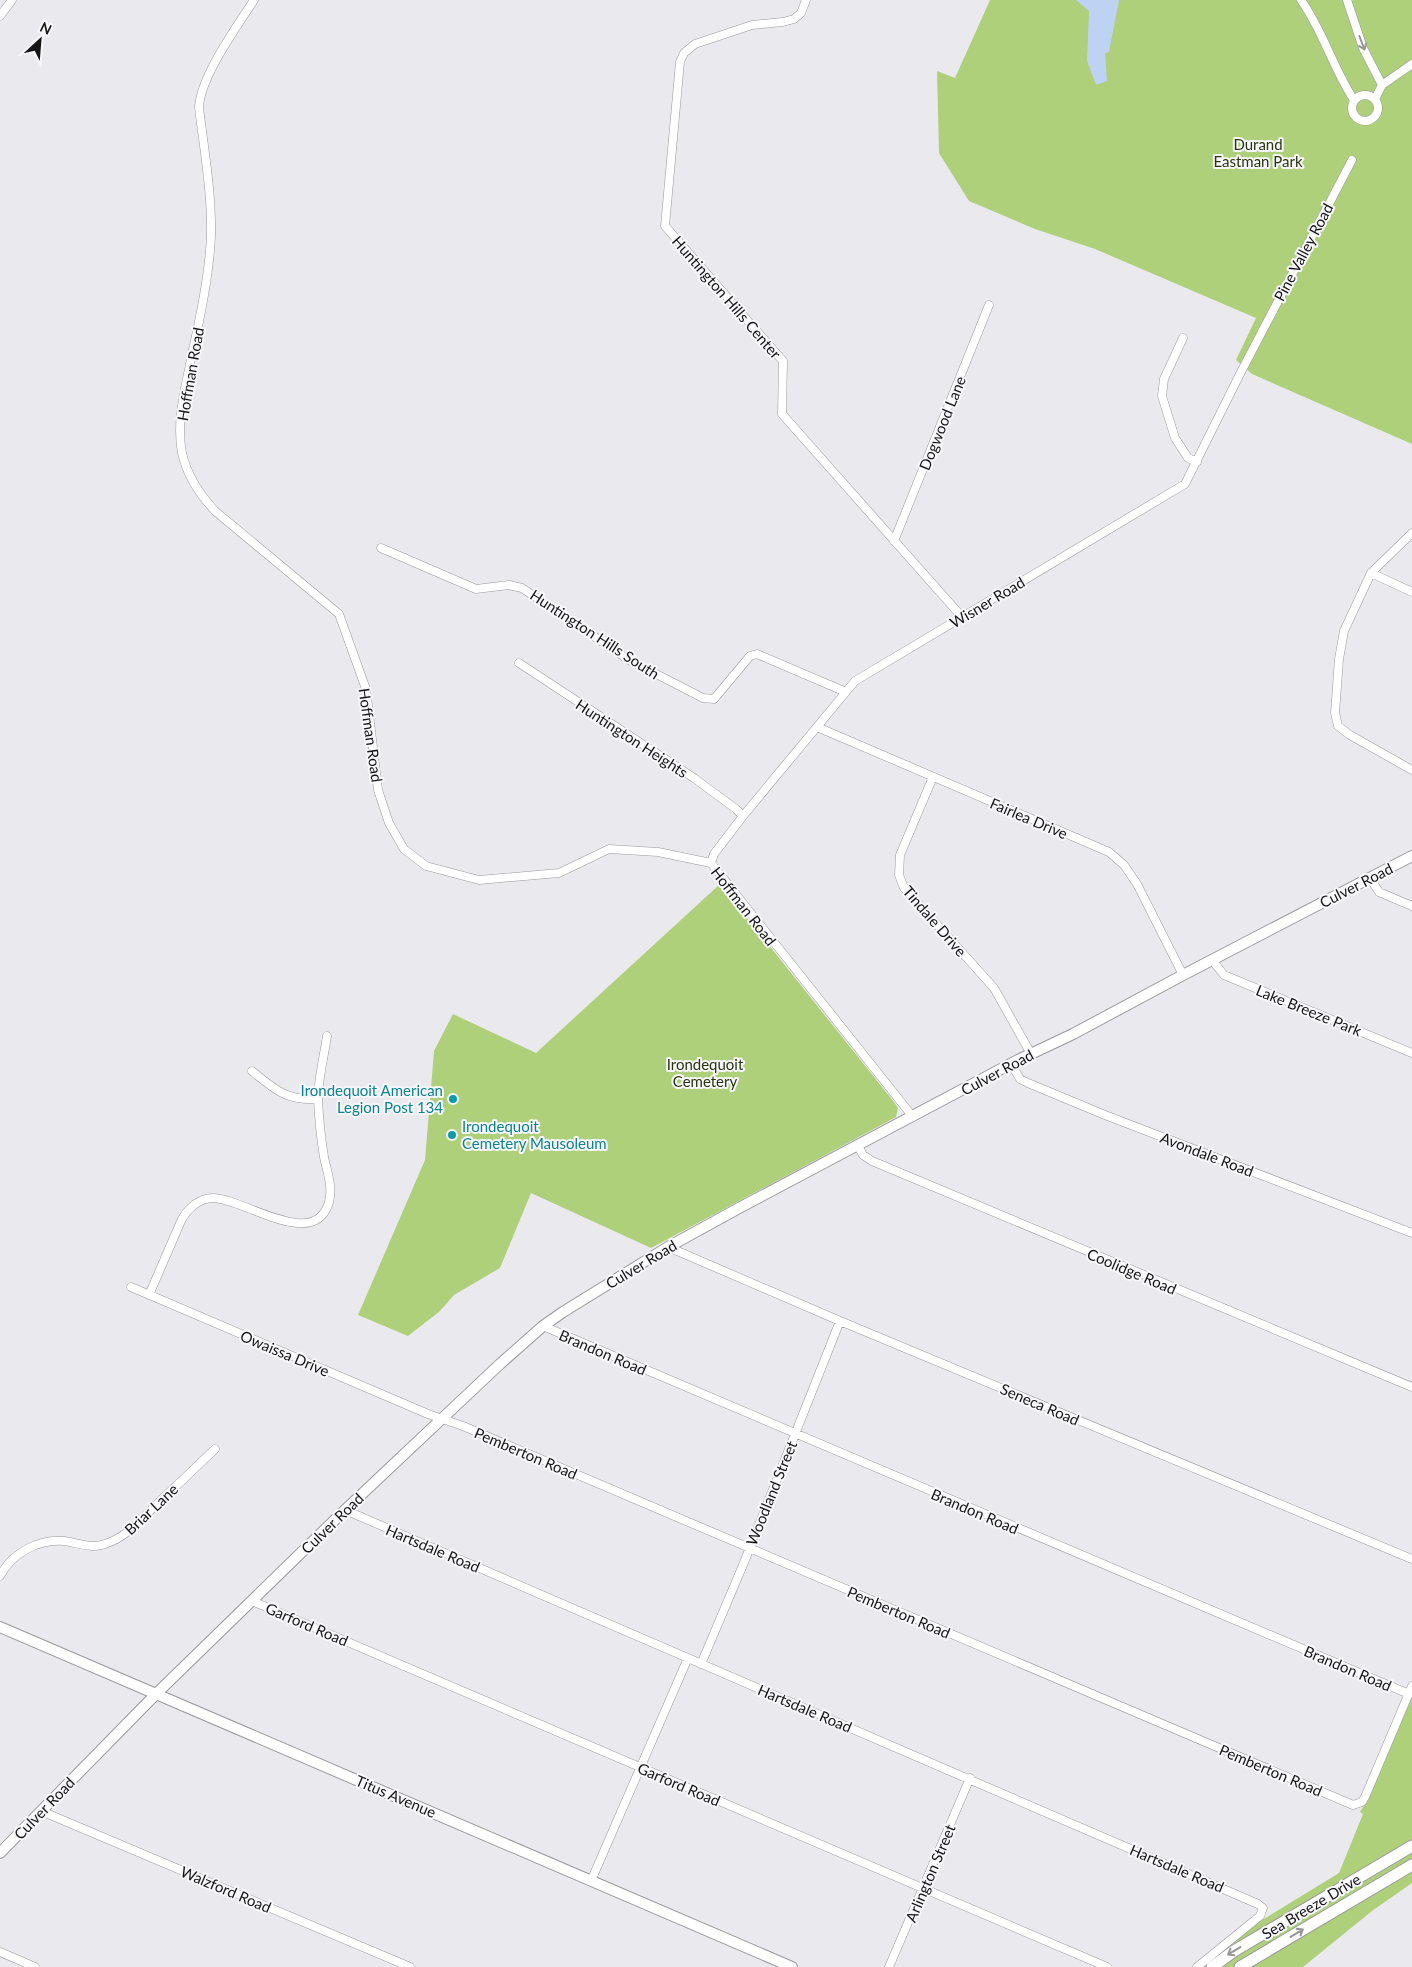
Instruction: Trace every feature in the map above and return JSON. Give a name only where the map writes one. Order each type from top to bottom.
[{"type":"main road","name":"Culver Road","points":[[0,1853],[156,1694],[345,1510],[440,1419],[543,1326],[586,1297],[668,1247],[1011,1064],[1073,1034],[1183,974],[1412,856]]},
{"type":"main road","name":"Titus Avenue","points":[[0,1627],[792,1967]]},
{"type":"main road","name":"Sea Breeze Drive","points":[[1212,1967],[1234,1951],[1412,1846]]},
{"type":"main road","name":"Sea Breeze Drive","points":[[1240,1967],[1412,1865]]},
{"type":"street","points":[[0,16],[12,0]]},
{"type":"street","points":[[243,0],[252,3]]},
{"type":"street","name":"Huntington Hills Center","points":[[806,0],[801,13],[794,19],[752,25],[695,44],[684,53],[680,62],[665,226],[783,361],[782,414],[962,617]]},
{"type":"street","points":[[1301,0],[1314,20],[1340,79],[1354,100]]},
{"type":"street","points":[[1347,0],[1364,48],[1382,84]]},
{"type":"street","name":"Hoffman Road","points":[[252,3],[207,78],[200,96],[199,108],[210,204],[211,236],[205,290],[181,411],[181,441],[189,472],[206,502],[339,614],[366,689],[378,790],[389,823],[404,849],[426,866],[479,880],[559,873],[608,849],[658,852],[711,863],[912,1117]]},
{"type":"street","points":[[1375,99],[1364,95],[1354,100],[1351,109],[1358,120],[1372,120],[1378,108],[1375,99],[1382,84],[1412,64]]},
{"type":"street","name":"Pine Valley Road","points":[[1255,345],[1352,160]]},
{"type":"street","name":"Dogwood Lane","points":[[894,541],[989,305]]},
{"type":"street","points":[[1184,338],[1164,380],[1162,396],[1175,438],[1188,458],[1197,462]]},
{"type":"street","name":"Wisner Road","points":[[711,863],[714,854],[743,816],[855,680],[1185,484],[1255,345]]},
{"type":"street","points":[[1412,533],[1371,573],[1344,631],[1339,659],[1335,713],[1338,726],[1350,736],[1412,770]]},
{"type":"street","name":"Huntington Hills South","points":[[381,548],[476,589],[509,585],[522,588],[634,663],[704,698],[714,698],[750,656],[757,654],[846,692]]},
{"type":"street","points":[[1371,573],[1412,592]]},
{"type":"street","name":"Huntington Heights","points":[[519,664],[694,778],[743,816]]},
{"type":"street","name":"Fairlea Drive","points":[[817,727],[1102,848],[1119,860],[1128,870],[1183,974]]},
{"type":"street","name":"Tindale Drive","points":[[933,777],[900,855],[898,868],[901,882],[913,900],[994,988],[1031,1054]]},
{"type":"street","points":[[1370,878],[1379,892],[1412,906]]},
{"type":"street","name":"Lake Breeze Park","points":[[1212,960],[1216,968],[1224,975],[1412,1053]]},
{"type":"street","points":[[149,1295],[180,1221],[188,1210],[198,1202],[212,1198],[226,1200],[291,1223],[306,1223],[318,1218],[327,1208],[330,1189],[318,1099],[327,1036]]},
{"type":"street","name":"Avondale Road","points":[[1011,1064],[1020,1079],[1028,1084],[1412,1233]]},
{"type":"street","points":[[252,1071],[283,1094],[298,1099],[318,1099]]},
{"type":"street","name":"Coolidge Road","points":[[858,1146],[866,1158],[881,1165],[1412,1387]]},
{"type":"street","name":"Seneca Road","points":[[668,1247],[840,1321],[1412,1559]]},
{"type":"street","name":"Owaissa Drive","points":[[131,1287],[440,1419]]},
{"type":"street","name":"Woodland Street","points":[[701,1664],[840,1321]]},
{"type":"street","name":"Brandon Road","points":[[543,1326],[1408,1694]]},
{"type":"street","name":"Pemberton Road","points":[[440,1419],[463,1426],[1353,1805],[1357,1805],[1365,1797],[1408,1694]]},
{"type":"street","name":"Briar Lane","points":[[0,1576],[4,1568],[18,1554],[37,1544],[62,1541],[98,1546],[117,1539],[139,1522],[215,1449]]},
{"type":"street","name":"Hartsdale Road","points":[[345,1510],[970,1778],[1264,1908],[1260,1916],[1197,1967]]},
{"type":"street","name":"Garford Road","points":[[252,1601],[1107,1967]]},
{"type":"street","points":[[591,1880],[688,1658]]},
{"type":"street","points":[[1408,1694],[1412,1686]]},
{"type":"street","name":"Arlington Street","points":[[889,1967],[970,1778]]},
{"type":"street","name":"Walzford Road","points":[[42,1811],[410,1967]]},
{"type":"street","points":[[0,1952],[34,1967]]},
{"type":"green space","name":"Durand Eastman Park","points":[[990,0],[1412,0],[1412,444],[1252,374],[1236,360],[1256,318],[1095,249],[1035,229],[969,201],[939,153],[937,71],[955,78]]},
{"type":"green space","name":"Irondequoit Cemetery","points":[[720,884],[894,1102],[898,1108],[896,1117],[651,1248],[531,1193],[500,1268],[454,1295],[440,1311],[408,1336],[358,1315],[425,1160],[434,1051],[453,1014],[536,1053]]},
{"type":"green space","points":[[1412,1693],[1412,1883],[1372,1911],[1303,1967],[1202,1967],[1254,1925],[1339,1873],[1363,1814],[1360,1812]]},
{"type":"water","points":[[1076,0],[1119,0],[1109,52],[1105,53],[1107,81],[1096,85],[1087,61],[1089,11]]},
{"type":"place","name":"Irondequoit American Legion Post 134","points":[[453,1099]]},
{"type":"place","name":"Irondequoit Cemetery Mausoleum","points":[[452,1135]]}]
